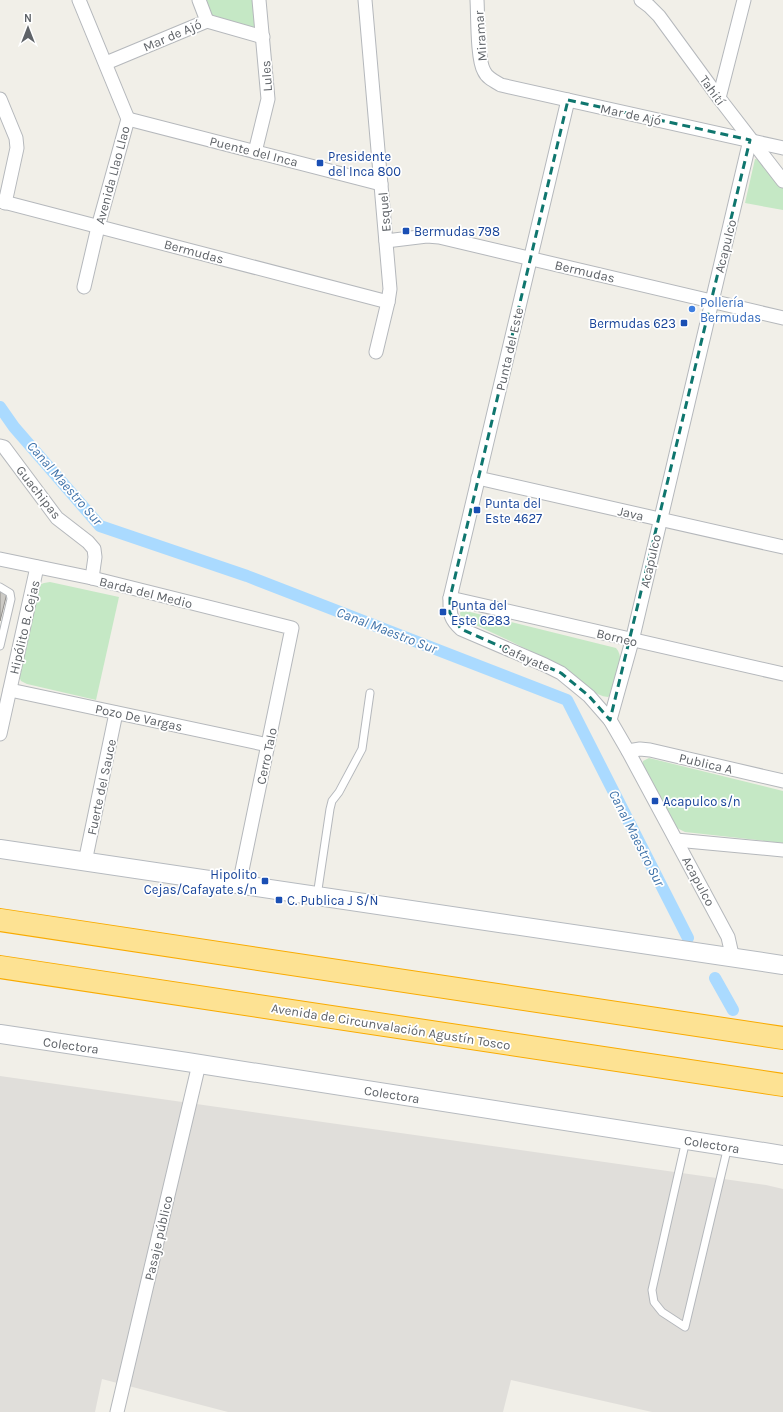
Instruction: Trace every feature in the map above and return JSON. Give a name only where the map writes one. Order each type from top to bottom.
[{"type":"highway","points":[[0,920],[783,1038]]},
{"type":"highway","name":"Avenida de Circunvalación Agustín Tosco","points":[[0,967],[783,1085]]},
{"type":"street","name":"Avenida Llao Llao","points":[[79,0],[128,119],[98,226],[84,287]]},
{"type":"street","points":[[199,0],[207,21]]},
{"type":"street","name":"Lules","points":[[255,152],[268,99],[259,0]]},
{"type":"street","name":"Esquel","points":[[365,0],[390,289],[376,352]]},
{"type":"street","name":"Miramar","points":[[478,0],[480,61],[484,72]]},
{"type":"street","name":"Tahití","points":[[641,0],[659,16],[750,140],[783,181]]},
{"type":"street","points":[[719,98],[744,0]]},
{"type":"street","name":"Mar de Ajó","points":[[106,63],[207,21],[263,38]]},
{"type":"street","name":"Mar de Ajó","points":[[484,72],[489,78],[500,85],[783,148]]},
{"type":"street","points":[[0,99],[16,138],[17,148],[2,202]]},
{"type":"street","name":"Punta del Este","points":[[450,598],[568,100]]},
{"type":"street","name":"Puente del Inca","points":[[128,119],[381,184]]},
{"type":"street","name":"Acapulco","points":[[733,959],[728,937],[610,720],[632,640],[750,140]]},
{"type":"street","name":"Bermudas","points":[[2,202],[388,302]]},
{"type":"street","name":"Bermudas","points":[[386,241],[427,236],[439,237],[783,318]]},
{"type":"street","name":"Guachipas","points":[[0,446],[4,447],[57,518],[88,542],[94,549],[95,557],[92,578]]},
{"type":"street","name":"Java","points":[[478,478],[783,547]]},
{"type":"street","name":"Barda del Medio","points":[[0,559],[92,578],[292,628]]},
{"type":"street","name":"Hipólito B. Cejas","points":[[0,734],[37,567]]},
{"type":"street","name":"Borneo","points":[[450,598],[783,674]]},
{"type":"street","name":"Cafayate","points":[[450,598],[450,613],[453,622],[461,629],[561,673],[589,696],[610,720]]},
{"type":"street","name":"Cerro Talo","points":[[239,885],[292,628]]},
{"type":"street","name":"Pozo De Vargas","points":[[10,690],[268,745]]},
{"type":"street","name":"Fuerte del Sauce","points":[[85,862],[116,713]]},
{"type":"street","name":"Publica A","points":[[628,751],[640,749],[650,750],[783,781]]},
{"type":"street","points":[[676,840],[783,850]]},
{"type":"street","points":[[0,849],[733,959],[783,965]]},
{"type":"street","name":"Colectora","points":[[0,1034],[783,1155]]},
{"type":"street","name":"Pasaje público","points":[[117,1412],[199,1064]]},
{"type":"lane","points":[[0,587],[10,593],[11,599],[0,646]]},
{"type":"lane","points":[[317,896],[332,801],[339,792],[362,749],[370,693]]},
{"type":"lane","points":[[686,1140],[652,1290],[654,1302],[662,1312],[685,1327],[728,1146]]},
{"type":"highlighted area","points":[[568,100],[750,140],[610,720],[589,696],[561,673],[461,629],[450,613],[450,598]]},
{"type":"shaded area","points":[[0,1076],[766,1185],[783,1189],[783,1412],[652,1412],[511,1380],[503,1412],[228,1412],[102,1379],[95,1412],[0,1412]]},
{"type":"green space","points":[[206,0],[253,0],[255,28],[212,15]]},
{"type":"green space","points":[[755,159],[763,160],[783,188],[783,210],[745,203]]},
{"type":"green space","points":[[50,582],[119,597],[96,700],[27,684],[21,681],[18,674],[39,585]]},
{"type":"green space","points":[[462,610],[616,648],[619,653],[620,663],[613,693],[608,697],[599,695],[547,660],[461,618],[460,613]]},
{"type":"green space","points":[[649,758],[783,791],[783,843],[685,832],[675,827],[642,769],[643,761]]},
{"type":"building","points":[[0,591],[7,593],[0,621]]},
{"type":"waterway","name":"Canal Maestro Sur","points":[[0,407],[14,427],[100,526],[247,576],[567,700],[688,938]]},
{"type":"waterway","name":"Canal Maestro Sur","points":[[715,978],[733,1010]]},
{"type":"place","name":"Presidente del Inca 800","points":[[320,163]]},
{"type":"place","name":"Bermudas 798","points":[[406,231]]},
{"type":"place","name":"Pollería Bermudas","points":[[692,309]]},
{"type":"place","name":"Bermudas 623","points":[[684,323]]},
{"type":"place","name":"Punta del Este 4627","points":[[477,510]]},
{"type":"place","name":"Punta del Este 6283","points":[[443,612]]},
{"type":"place","name":"Acapulco s/n","points":[[655,801]]},
{"type":"place","name":"Hipolito Cejas/Cafayate s/n","points":[[265,881]]},
{"type":"place","name":"C. Publica J S/N","points":[[279,900]]}]
